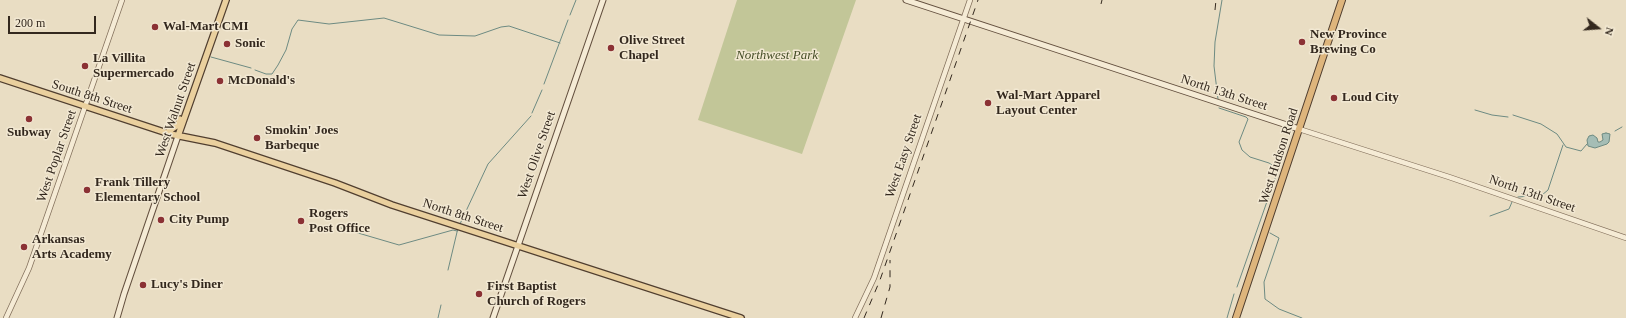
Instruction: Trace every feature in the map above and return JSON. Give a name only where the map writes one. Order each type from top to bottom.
[{"type":"highway","name":"West Hudson Road","points":[[1236,318],[1342,0]]},
{"type":"main road","name":"West Walnut Street","points":[[117,318],[182,124],[226,0]]},
{"type":"main road","name":"West Olive Street","points":[[493,318],[603,0]]},
{"type":"main road","name":"North 13th Street","points":[[906,0],[1299,129]]},
{"type":"main road","name":"South 8th Street","points":[[0,78],[178,136]]},
{"type":"main road","points":[[166,133],[178,125],[186,105],[192,96]]},
{"type":"main road","points":[[182,124],[184,130],[194,139]]},
{"type":"main road","name":"North 8th Street","points":[[178,136],[235,150],[334,183],[392,205],[741,318]]},
{"type":"street","name":"West Poplar Street","points":[[6,318],[29,268],[122,0]]},
{"type":"street","name":"West Easy Street","points":[[855,318],[874,278],[970,0]]},
{"type":"street","name":"North 13th Street","points":[[1299,129],[1450,177],[1626,238]]},
{"type":"green space","name":"Northwest Park","points":[[737,0],[856,0],[802,154],[698,120]]},
{"type":"water","points":[[1602,134],[1610,134],[1609,142],[1607,144],[1595,148],[1588,146],[1587,140],[1589,136],[1593,135],[1597,138],[1598,142],[1600,142],[1603,140]]},
{"type":"waterway","points":[[570,15],[576,0]]},
{"type":"waterway","points":[[1218,99],[1214,66],[1215,42],[1222,0]]},
{"type":"waterway","points":[[255,70],[266,74],[272,74],[286,50],[292,29],[298,20],[329,24],[384,18],[439,35],[475,36],[501,27],[509,26],[560,43]]},
{"type":"waterway","points":[[544,84],[568,20]]},
{"type":"waterway","points":[[211,57],[251,68]]},
{"type":"waterway","points":[[532,113],[542,90]]},
{"type":"waterway","points":[[1219,108],[1248,119],[1239,142],[1242,150],[1250,157],[1269,163],[1275,167],[1277,173],[1237,287]]},
{"type":"waterway","points":[[1475,110],[1492,115],[1508,117]]},
{"type":"waterway","points":[[1513,115],[1541,124],[1557,134],[1566,147],[1581,151],[1587,144]]},
{"type":"waterway","points":[[460,224],[488,164],[531,116]]},
{"type":"waterway","points":[[1615,131],[1622,127]]},
{"type":"waterway","points":[[1518,197],[1542,195],[1548,190],[1563,145]]},
{"type":"waterway","points":[[1490,216],[1509,209],[1512,202]]},
{"type":"waterway","points":[[341,228],[399,245],[453,230],[457,231]]},
{"type":"waterway","points":[[448,270],[458,228]]},
{"type":"waterway","points":[[1270,233],[1279,238],[1264,282],[1265,299],[1279,309],[1302,318]]},
{"type":"waterway","points":[[1227,318],[1234,294]]},
{"type":"waterway","points":[[438,318],[441,305]]},
{"type":"railway","points":[[864,318],[880,280],[978,0]]},
{"type":"railway","points":[[1101,4],[1102,0]]},
{"type":"railway","points":[[1215,10],[1216,0]]},
{"type":"railway","points":[[881,318],[890,287],[890,260]]},
{"type":"place","name":"Wal-Mart CMI","points":[[155,27]]},
{"type":"place","name":"New Province Brewing Co","points":[[1302,42]]},
{"type":"place","name":"Sonic","points":[[227,44]]},
{"type":"place","name":"Olive Street Chapel","points":[[611,48]]},
{"type":"place","name":"La Villita Supermercado","points":[[85,66]]},
{"type":"place","name":"McDonald's","points":[[220,81]]},
{"type":"place","name":"Loud City","points":[[1334,98]]},
{"type":"place","name":"Wal-Mart Apparel Layout Center","points":[[988,103]]},
{"type":"place","name":"Subway","points":[[29,119]]},
{"type":"place","name":"Smokin' Joes Barbeque","points":[[257,138]]},
{"type":"place","name":"Frank Tillery Elementary School","points":[[87,190]]},
{"type":"place","name":"City Pump","points":[[161,220]]},
{"type":"place","name":"Rogers Post Office","points":[[301,221]]},
{"type":"place","name":"Arkansas Arts Academy","points":[[24,247]]},
{"type":"place","name":"Lucy's Diner","points":[[143,285]]},
{"type":"place","name":"First Baptist Church of Rogers","points":[[479,294]]}]
